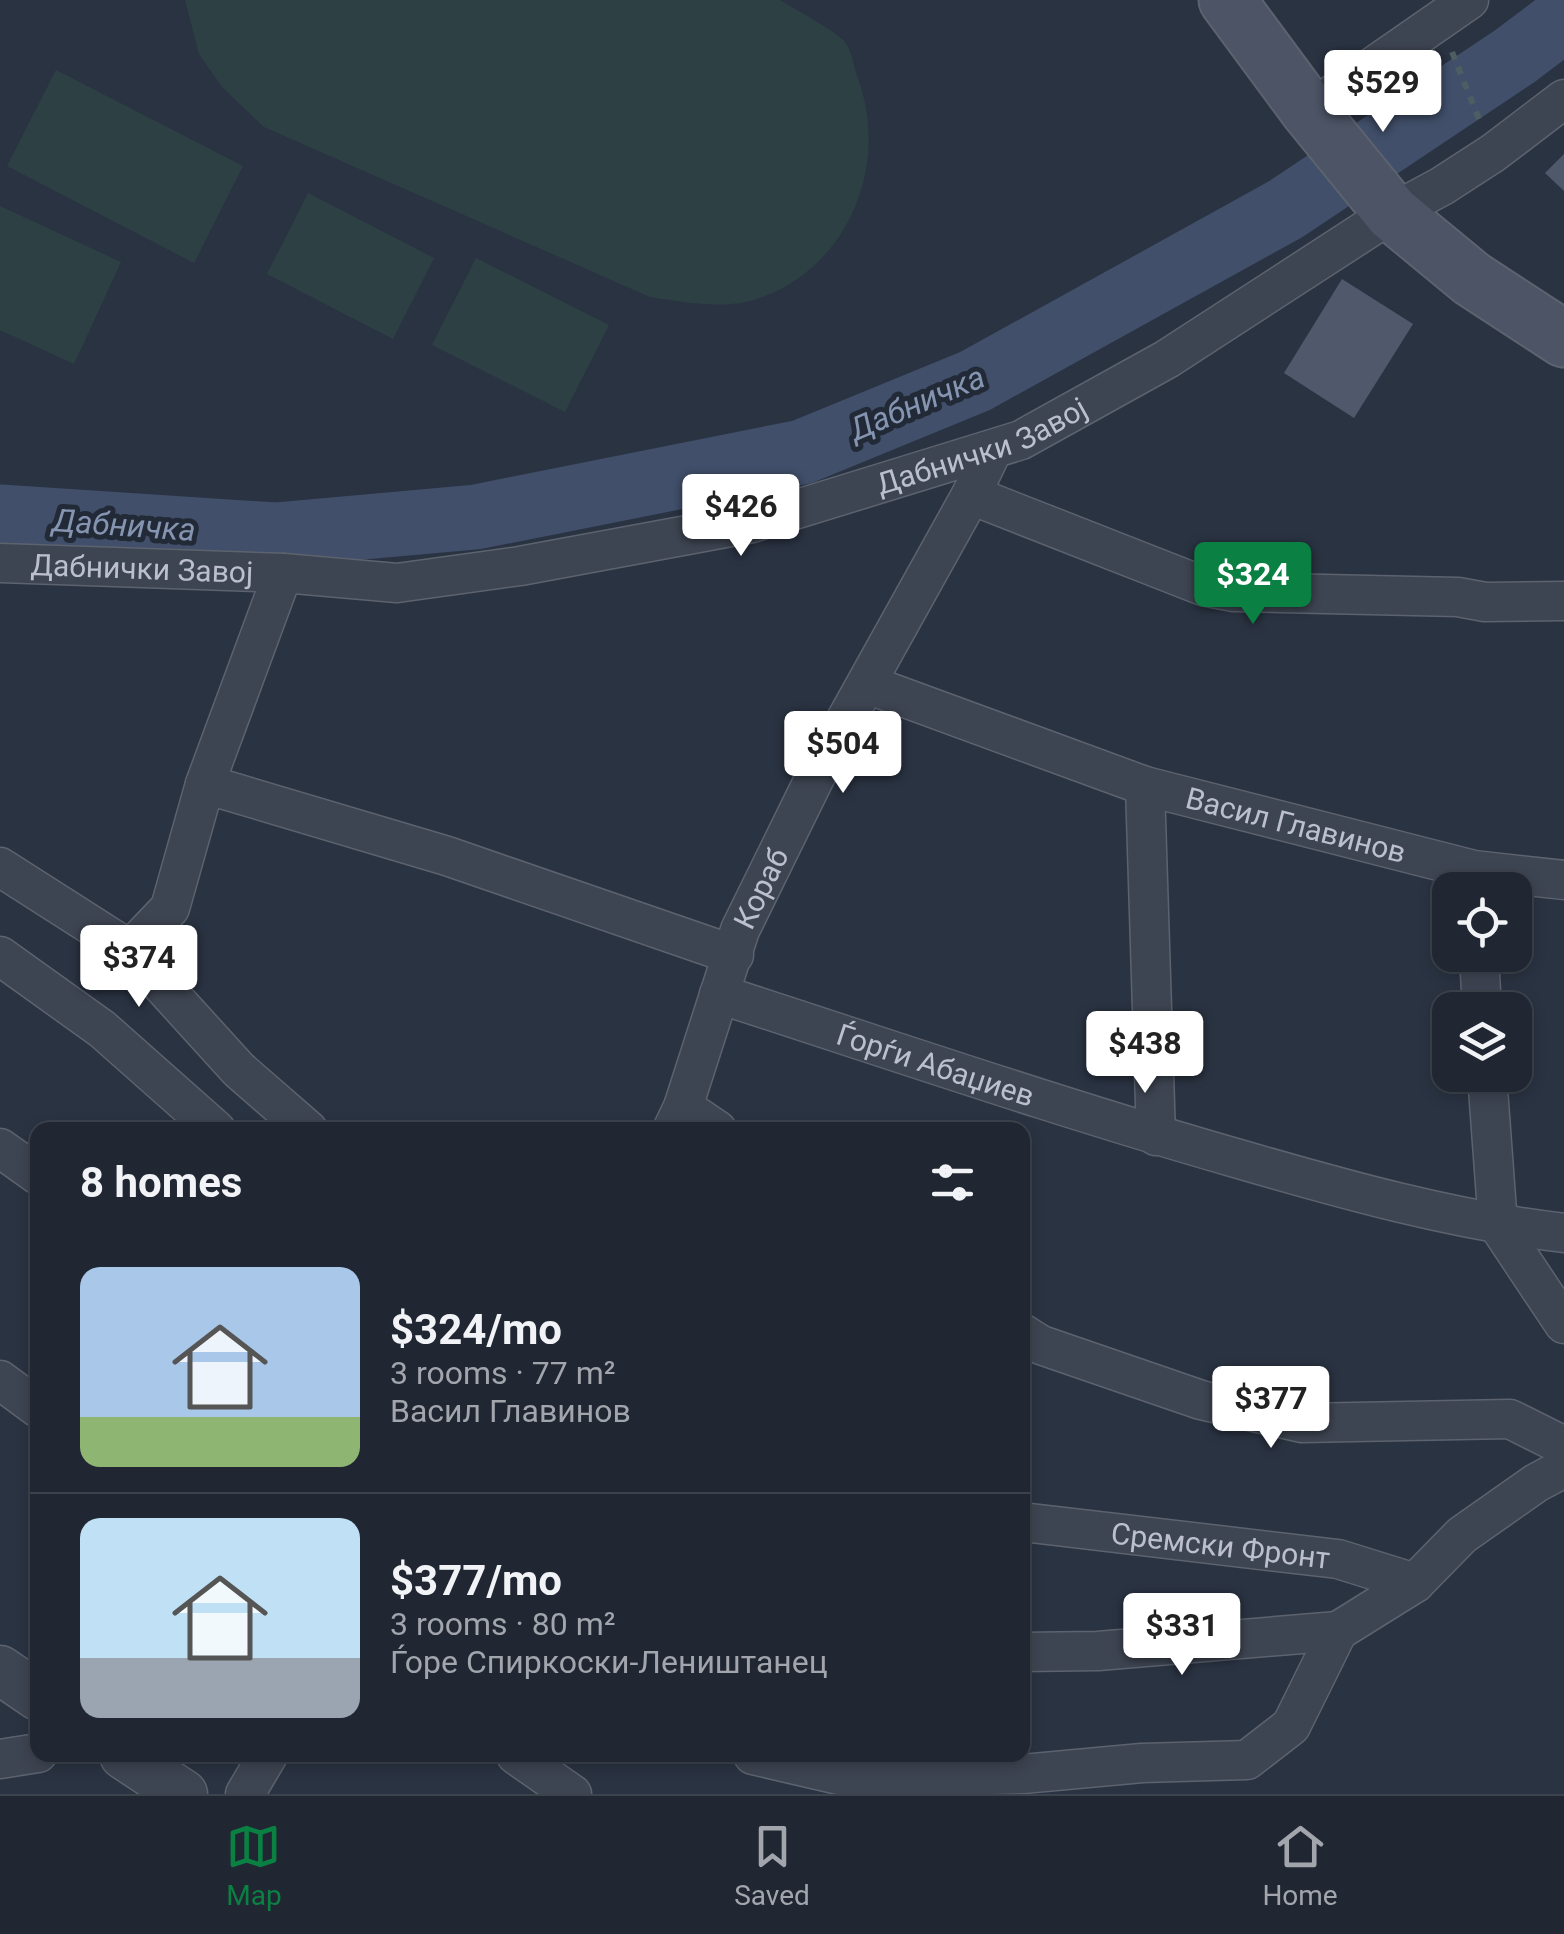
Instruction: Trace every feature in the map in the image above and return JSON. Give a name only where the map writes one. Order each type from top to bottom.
[{"type":"main road","points":[[1228,0],[1308,110],[1392,213],[1472,279],[1564,339]]},
{"type":"street","points":[[1308,110],[1448,7]]},
{"type":"street","name":"Дабнички Завој","points":[[0,563],[284,573],[397,584],[520,566],[752,523],[1021,440],[1167,359],[1392,213],[1493,153],[1564,99]]},
{"type":"street","name":"Кораб","points":[[678,1119],[740,930],[823,761],[992,451]]},
{"type":"street","points":[[971,495],[1204,586],[1234,592],[1458,597],[1485,602],[1564,601]]},
{"type":"street","name":"Дабнички Завој","points":[[130,950],[170,908],[206,784],[284,573]]},
{"type":"street","name":"Васил Главинов","points":[[866,684],[1145,786],[1446,872]]},
{"type":"street","points":[[206,784],[447,856],[734,955]]},
{"type":"street","name":"Васил Главинов","points":[[1145,786],[1156,1136]]},
{"type":"street","points":[[0,867],[130,950],[239,1070],[299,1122]]},
{"type":"street","name":"Васил Главинов","points":[[1532,880],[1564,880]]},
{"type":"street","points":[[0,956],[102,1028],[207,1122]]},
{"type":"street","name":"Ѓорѓи Абаџиев","points":[[719,994],[1156,1136],[1354,1192],[1498,1225],[1564,1233]]},
{"type":"street","points":[[1488,1092],[1498,1225],[1564,1324]]},
{"type":"street","points":[[0,1148],[30,1169]]},
{"type":"street","points":[[1030,1338],[1201,1400],[1302,1424],[1510,1419],[1564,1446]]},
{"type":"street","points":[[0,1380],[30,1402]]},
{"type":"street","points":[[1030,1652],[1098,1651],[1338,1631],[1415,1583],[1462,1535],[1564,1468]]},
{"type":"street","name":"Сремски Фронт","points":[[1030,1523],[1338,1559],[1415,1583]]},
{"type":"street","points":[[776,1762],[855,1787],[1023,1774],[1141,1779],[1247,1760],[1290,1726],[1338,1631]]},
{"type":"street","points":[[0,1670],[30,1691]]},
{"type":"street","points":[[0,1759],[30,1755]]},
{"type":"street","points":[[135,1762],[183,1794]]},
{"type":"street","points":[[245,1794],[264,1762]]},
{"type":"street","points":[[526,1762],[572,1794]]},
{"type":"path","points":[[1448,7],[1493,153]]},
{"type":"green space","points":[[185,0],[780,0],[833,32],[847,46],[867,112],[869,145],[864,178],[854,210],[837,239],[816,264],[789,284],[757,299],[731,304],[650,297],[264,127],[222,87],[199,54]]},
{"type":"green space","points":[[56,70],[243,166],[194,263],[7,166]]},
{"type":"green space","points":[[308,193],[434,258],[393,339],[267,274]]},
{"type":"green space","points":[[0,206],[121,262],[74,364],[0,330]]},
{"type":"green space","points":[[476,258],[609,325],[565,412],[432,345]]},
{"type":"building","points":[[1564,154],[1564,191],[1545,173]]},
{"type":"building","points":[[1342,279],[1413,324],[1354,418],[1284,373]]},
{"type":"waterway","name":"Дабничка","points":[[0,517],[275,535],[476,517],[802,452],[975,381],[1286,209],[1564,19]]}]
